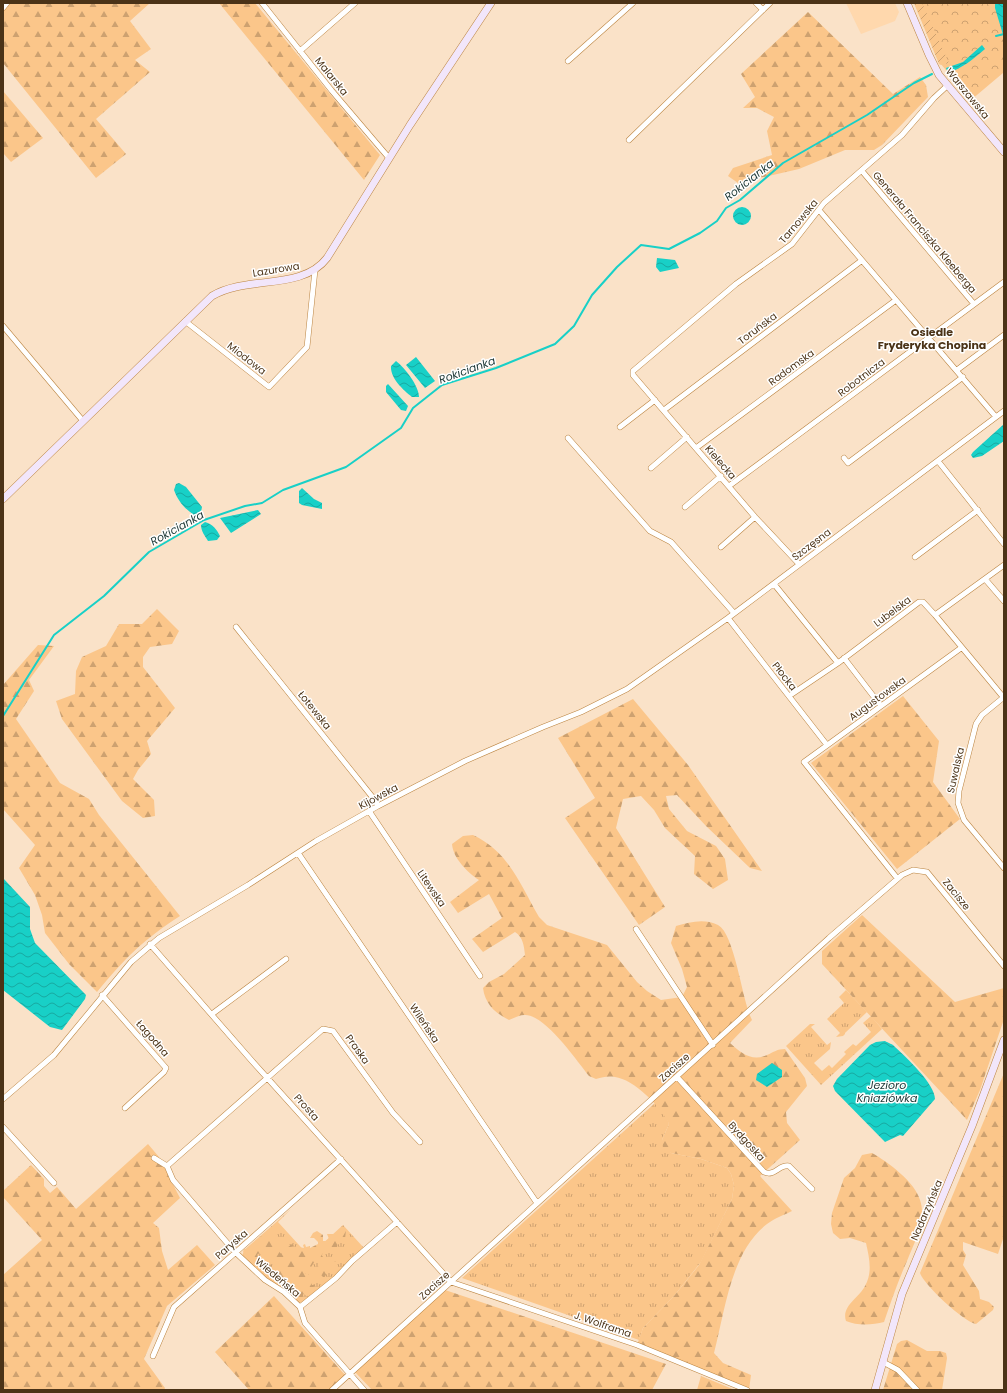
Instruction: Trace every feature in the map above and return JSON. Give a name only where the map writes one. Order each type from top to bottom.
[{"type":"street","points":[[3,8],[7,3]]},
{"type":"street","name":"Malarska","points":[[262,3],[332,91],[389,158]]},
{"type":"street","points":[[300,51],[355,3]]},
{"type":"street","name":"Lazurowa","points":[[3,499],[212,296],[222,290],[242,285],[300,277],[315,270],[326,258],[490,3]]},
{"type":"street","points":[[568,61],[633,3]]},
{"type":"street","points":[[756,3],[763,10]]},
{"type":"street","points":[[629,140],[770,3]]},
{"type":"street","name":"Warszawska","points":[[907,3],[933,63],[948,85],[1004,152]]},
{"type":"street","name":"Tarnowska","points":[[633,371],[635,367],[736,284],[792,244],[826,202],[902,135],[934,98],[948,85]]},
{"type":"street","name":"Generała Franciszka Kleeberga","points":[[862,171],[974,304]]},
{"type":"street","points":[[819,210],[861,261],[957,370],[996,417]]},
{"type":"street","name":"Toruńska","points":[[664,410],[861,261]]},
{"type":"street","name":"Miodowa","points":[[185,321],[269,387],[307,347],[315,270]]},
{"type":"street","name":"Robotnicza","points":[[730,486],[1004,282]]},
{"type":"street","name":"Radomska","points":[[696,448],[896,300]]},
{"type":"street","points":[[3,326],[83,421]]},
{"type":"street","points":[[957,370],[1004,335]]},
{"type":"street","name":"Kielecka","points":[[633,371],[633,375],[654,400],[799,564]]},
{"type":"street","points":[[844,458],[848,463],[963,377]]},
{"type":"street","points":[[620,427],[654,400]]},
{"type":"street","name":"Szczęsna","points":[[627,689],[734,614],[1004,411]]},
{"type":"street","points":[[651,468],[687,437]]},
{"type":"street","points":[[568,438],[650,531],[671,542],[734,614]]},
{"type":"street","points":[[938,461],[1004,544]]},
{"type":"street","points":[[685,507],[721,476]]},
{"type":"street","points":[[915,558],[978,510]]},
{"type":"street","points":[[721,547],[756,517]]},
{"type":"street","points":[[1004,566],[935,615],[1004,698]]},
{"type":"street","points":[[985,579],[1004,601]]},
{"type":"street","points":[[774,584],[838,663]]},
{"type":"street","name":"Lubelska","points":[[788,696],[838,663],[919,602],[923,602],[935,615]]},
{"type":"street","name":"Płocka","points":[[728,618],[827,745]]},
{"type":"street","name":"Łotewska","points":[[236,628],[374,799],[378,806]]},
{"type":"street","name":"Augustowska","points":[[897,878],[804,762],[961,648]]},
{"type":"street","points":[[844,658],[881,706]]},
{"type":"street","name":"Kijowska","points":[[150,944],[298,853],[378,806],[465,761],[581,712],[627,689]]},
{"type":"street","name":"Suwalska","points":[[1004,698],[982,715],[976,724],[959,791],[958,803],[964,820],[1004,868]]},
{"type":"street","name":"Litewska","points":[[369,811],[480,976]]},
{"type":"street","name":"Wileńska","points":[[298,853],[537,1203]]},
{"type":"street","name":"Zacisze","points":[[332,1390],[829,938],[897,878],[913,870],[927,872],[1004,966]]},
{"type":"street","points":[[636,929],[713,1045]]},
{"type":"street","points":[[3,1099],[54,1056],[131,962],[150,944]]},
{"type":"street","name":"Prosta","points":[[150,944],[452,1282]]},
{"type":"street","points":[[212,1014],[286,959]]},
{"type":"street","name":"Łagodna","points":[[102,996],[166,1068],[164,1072],[125,1108]]},
{"type":"street","name":"Praska","points":[[268,1077],[323,1029],[333,1031],[393,1113],[420,1142]]},
{"type":"street","name":"Nadarzyńska","points":[[875,1390],[905,1286],[972,1126],[1004,1040]]},
{"type":"street","points":[[154,1158],[167,1166],[268,1077]]},
{"type":"street","name":"Bydgoska","points":[[677,1077],[764,1172],[773,1173],[784,1166],[789,1166],[812,1189]]},
{"type":"street","points":[[3,1127],[54,1184]]},
{"type":"street","name":"Paryska","points":[[153,1356],[174,1308],[341,1159]]},
{"type":"street","name":"Wiedeńska","points":[[167,1166],[173,1180],[235,1252],[265,1280],[284,1292],[300,1308],[304,1323],[364,1390]]},
{"type":"street","points":[[300,1308],[398,1222]]},
{"type":"street","name":"J. Wolframa","points":[[452,1282],[637,1345],[747,1390]]},
{"type":"street","points":[[883,1362],[898,1370],[917,1390]]},
{"type":"shaded area","points":[[846,3],[895,3],[899,12],[895,21],[861,34]]},
{"type":"green space","points":[[3,3],[150,3],[130,21],[151,49],[135,60],[150,72],[96,119],[126,154],[96,178],[3,63]]},
{"type":"green space","points":[[219,3],[255,3],[380,155],[364,180]]},
{"type":"green space","points":[[914,3],[1004,3],[1004,74],[1003,73],[971,100],[940,63]]},
{"type":"green space","points":[[914,3],[922,3],[949,63],[939,64]]},
{"type":"green space","points":[[808,12],[893,94],[920,77],[926,85],[928,97],[882,145],[874,150],[845,150],[799,169],[738,183],[728,176],[733,168],[772,155],[767,131],[774,117],[757,108],[743,108],[755,97],[741,74]]},
{"type":"green space","points":[[3,91],[43,138],[11,162],[3,153]]},
{"type":"green space","points":[[157,609],[179,631],[172,644],[150,647],[143,657],[143,667],[175,708],[147,741],[151,754],[138,770],[133,779],[154,800],[155,816],[143,818],[122,801],[62,719],[56,701],[75,694],[76,671],[82,657],[106,646],[119,624],[142,624]]},
{"type":"green space","points":[[38,645],[54,646],[29,680],[34,691],[16,719],[60,783],[89,799],[99,815],[180,916],[135,950],[116,969],[97,992],[69,964],[45,933],[42,915],[35,895],[19,868],[35,845],[3,809],[3,685]]},
{"type":"green space","points":[[903,696],[939,741],[933,782],[960,819],[897,869],[811,763]]},
{"type":"green space","points":[[633,699],[688,765],[762,871],[750,868],[706,826],[677,795],[666,796],[669,809],[687,831],[716,846],[725,859],[728,880],[713,889],[694,874],[695,856],[665,828],[654,810],[641,796],[623,799],[616,828],[665,907],[639,925],[565,818],[595,798],[558,738]]},
{"type":"green space","points":[[473,835],[496,850],[505,860],[519,881],[539,917],[547,925],[607,945],[637,982],[661,1000],[682,997],[687,987],[682,969],[671,943],[676,926],[702,921],[718,925],[724,931],[734,954],[748,1011],[752,1020],[730,1043],[738,1050],[752,1057],[762,1057],[778,1050],[785,1049],[805,1078],[807,1086],[786,1112],[787,1123],[800,1140],[760,1176],[792,1211],[767,1224],[755,1236],[745,1250],[731,1283],[714,1353],[723,1363],[751,1375],[749,1390],[637,1345],[643,1328],[674,1296],[699,1265],[732,1199],[734,1185],[731,1174],[727,1168],[701,1159],[671,1153],[663,1148],[662,1140],[669,1124],[654,1102],[638,1088],[622,1079],[615,1077],[596,1079],[589,1076],[560,1039],[541,1022],[532,1016],[524,1015],[509,1020],[495,1011],[488,1003],[483,988],[489,982],[504,974],[525,955],[524,945],[518,934],[515,932],[483,952],[472,939],[502,918],[489,894],[458,913],[450,902],[479,880],[461,864],[455,854],[452,844],[463,836]]},
{"type":"green space","points":[[862,915],[955,1002],[1004,988],[1004,1019],[980,1090],[967,1120],[822,964],[822,951]]},
{"type":"green space","points":[[846,990],[867,1012],[843,1036],[836,1037],[840,1033],[827,1019],[844,1003],[839,997]]},
{"type":"green space","points":[[871,1016],[882,1029],[821,1085],[786,1046],[810,1024],[815,1024],[811,1027],[827,1045],[831,1042],[830,1049],[814,1063],[822,1071],[829,1065],[832,1068],[846,1054],[844,1052],[853,1044],[856,1046],[871,1032],[863,1023]]},
{"type":"green space","points":[[1004,1073],[1004,1236],[998,1254],[963,1242],[963,1250],[966,1255],[963,1265],[979,1291],[980,1299],[989,1302],[994,1307],[993,1310],[976,1324],[970,1322],[945,1302],[928,1285],[920,1273]]},
{"type":"green space","points":[[655,1103],[665,1113],[669,1124],[662,1140],[671,1153],[701,1159],[727,1168],[731,1174],[734,1185],[732,1199],[701,1262],[674,1296],[643,1328],[639,1340],[462,1278]]},
{"type":"green space","points":[[148,1144],[159,1157],[180,1198],[153,1223],[159,1228],[162,1251],[168,1270],[197,1245],[215,1265],[167,1306],[144,1359],[165,1388],[164,1390],[3,1390],[3,1275],[42,1240],[3,1197],[3,1191],[31,1165],[44,1179],[44,1186],[50,1193],[57,1187],[76,1209]]},
{"type":"green space","points":[[872,1153],[893,1167],[913,1186],[920,1200],[922,1215],[919,1231],[884,1322],[875,1324],[860,1324],[846,1321],[845,1316],[848,1306],[865,1286],[869,1275],[870,1264],[866,1243],[850,1238],[840,1239],[833,1233],[831,1224],[832,1213],[844,1178],[855,1168],[862,1155]]},
{"type":"green space","points":[[291,1209],[278,1222],[309,1256],[343,1225],[364,1248],[326,1285],[300,1303],[259,1273],[243,1251]]},
{"type":"green space","points":[[343,1228],[346,1230],[345,1239],[338,1243],[337,1247],[332,1249],[323,1246],[322,1256],[327,1260],[337,1254],[340,1259],[337,1262],[332,1261],[329,1273],[327,1273],[324,1278],[320,1274],[318,1265],[320,1262],[317,1258],[311,1267],[309,1265],[302,1267],[306,1274],[308,1273],[312,1285],[315,1285],[310,1292],[310,1297],[303,1294],[302,1301],[297,1301],[295,1298],[296,1292],[291,1289],[295,1283],[293,1279],[280,1288],[270,1280],[279,1274],[278,1270],[265,1255],[257,1254],[257,1258],[266,1265],[270,1264],[272,1268],[263,1274],[257,1271],[242,1258],[244,1249],[251,1249],[256,1240],[263,1235],[271,1240],[281,1239],[280,1244],[276,1244],[274,1249],[276,1252],[278,1250],[281,1254],[284,1251],[286,1252],[287,1248],[292,1244],[295,1245],[291,1247],[293,1249],[291,1252],[294,1252],[294,1256],[301,1251],[295,1250],[298,1247],[304,1248],[303,1245],[305,1244],[306,1247],[310,1246],[310,1248],[318,1244],[314,1238],[310,1238],[313,1233],[317,1231],[323,1235],[323,1241],[326,1241],[329,1239],[327,1234],[335,1234]]},
{"type":"green space","points":[[445,1290],[666,1364],[652,1390],[372,1390],[355,1372]]},
{"type":"green space","points":[[274,1296],[346,1376],[331,1390],[249,1390],[215,1352]]},
{"type":"green space","points":[[907,1340],[927,1351],[940,1351],[946,1353],[947,1358],[942,1390],[883,1390],[897,1344],[901,1341]]},
{"type":"green space","points":[[701,1376],[735,1390],[697,1390]]},
{"type":"water","points":[[995,3],[1004,3],[1004,38],[995,8]]},
{"type":"water","points":[[982,45],[985,49],[963,66],[948,73],[946,68],[963,62]]},
{"type":"water","points":[[742,207],[748,210],[751,216],[748,222],[742,225],[736,222],[733,216],[736,210]]},
{"type":"water","points":[[657,258],[675,260],[679,268],[660,272],[656,267]]},
{"type":"water","points":[[416,357],[435,381],[425,388],[406,365]]},
{"type":"water","points":[[396,361],[411,378],[417,388],[419,397],[412,397],[395,379],[391,366]]},
{"type":"water","points":[[388,384],[408,406],[406,411],[401,410],[386,392],[386,386]]},
{"type":"water","points":[[1004,424],[1004,441],[982,456],[973,458],[971,455],[973,452]]},
{"type":"water","points":[[179,483],[186,487],[202,507],[201,512],[194,515],[187,510],[177,498],[174,490],[176,484]]},
{"type":"water","points":[[302,488],[314,499],[322,503],[322,509],[299,503],[299,491]]},
{"type":"water","points":[[258,510],[261,514],[231,533],[220,518]]},
{"type":"water","points":[[205,522],[218,532],[220,536],[217,540],[208,541],[201,527],[201,525]]},
{"type":"water","points":[[3,878],[30,907],[30,929],[35,943],[86,995],[85,999],[62,1030],[50,1027],[3,990]]},
{"type":"water","name":"Jezioro Kniaziówka","points":[[885,1041],[892,1044],[919,1071],[934,1093],[935,1099],[903,1136],[900,1135],[885,1142],[835,1091],[833,1086],[837,1079],[870,1045],[876,1042]]},
{"type":"water","points":[[772,1063],[782,1070],[782,1077],[767,1087],[756,1080],[757,1074]]},
{"type":"waterway","name":"Rokicianka","points":[[996,36],[1004,34]]},
{"type":"waterway","name":"Rokicianka","points":[[3,716],[54,635],[104,596],[149,552],[204,520],[245,506],[262,503],[283,490],[346,467],[401,428],[413,408],[442,385],[496,368],[555,344],[574,326],[592,295],[617,267],[641,245],[669,249],[700,233],[717,221],[726,208],[740,200],[783,163],[867,115],[914,83],[932,74]]},
{"type":"district","name":"Osiedle Fryderyka Chopina","points":[[932,338]]}]
